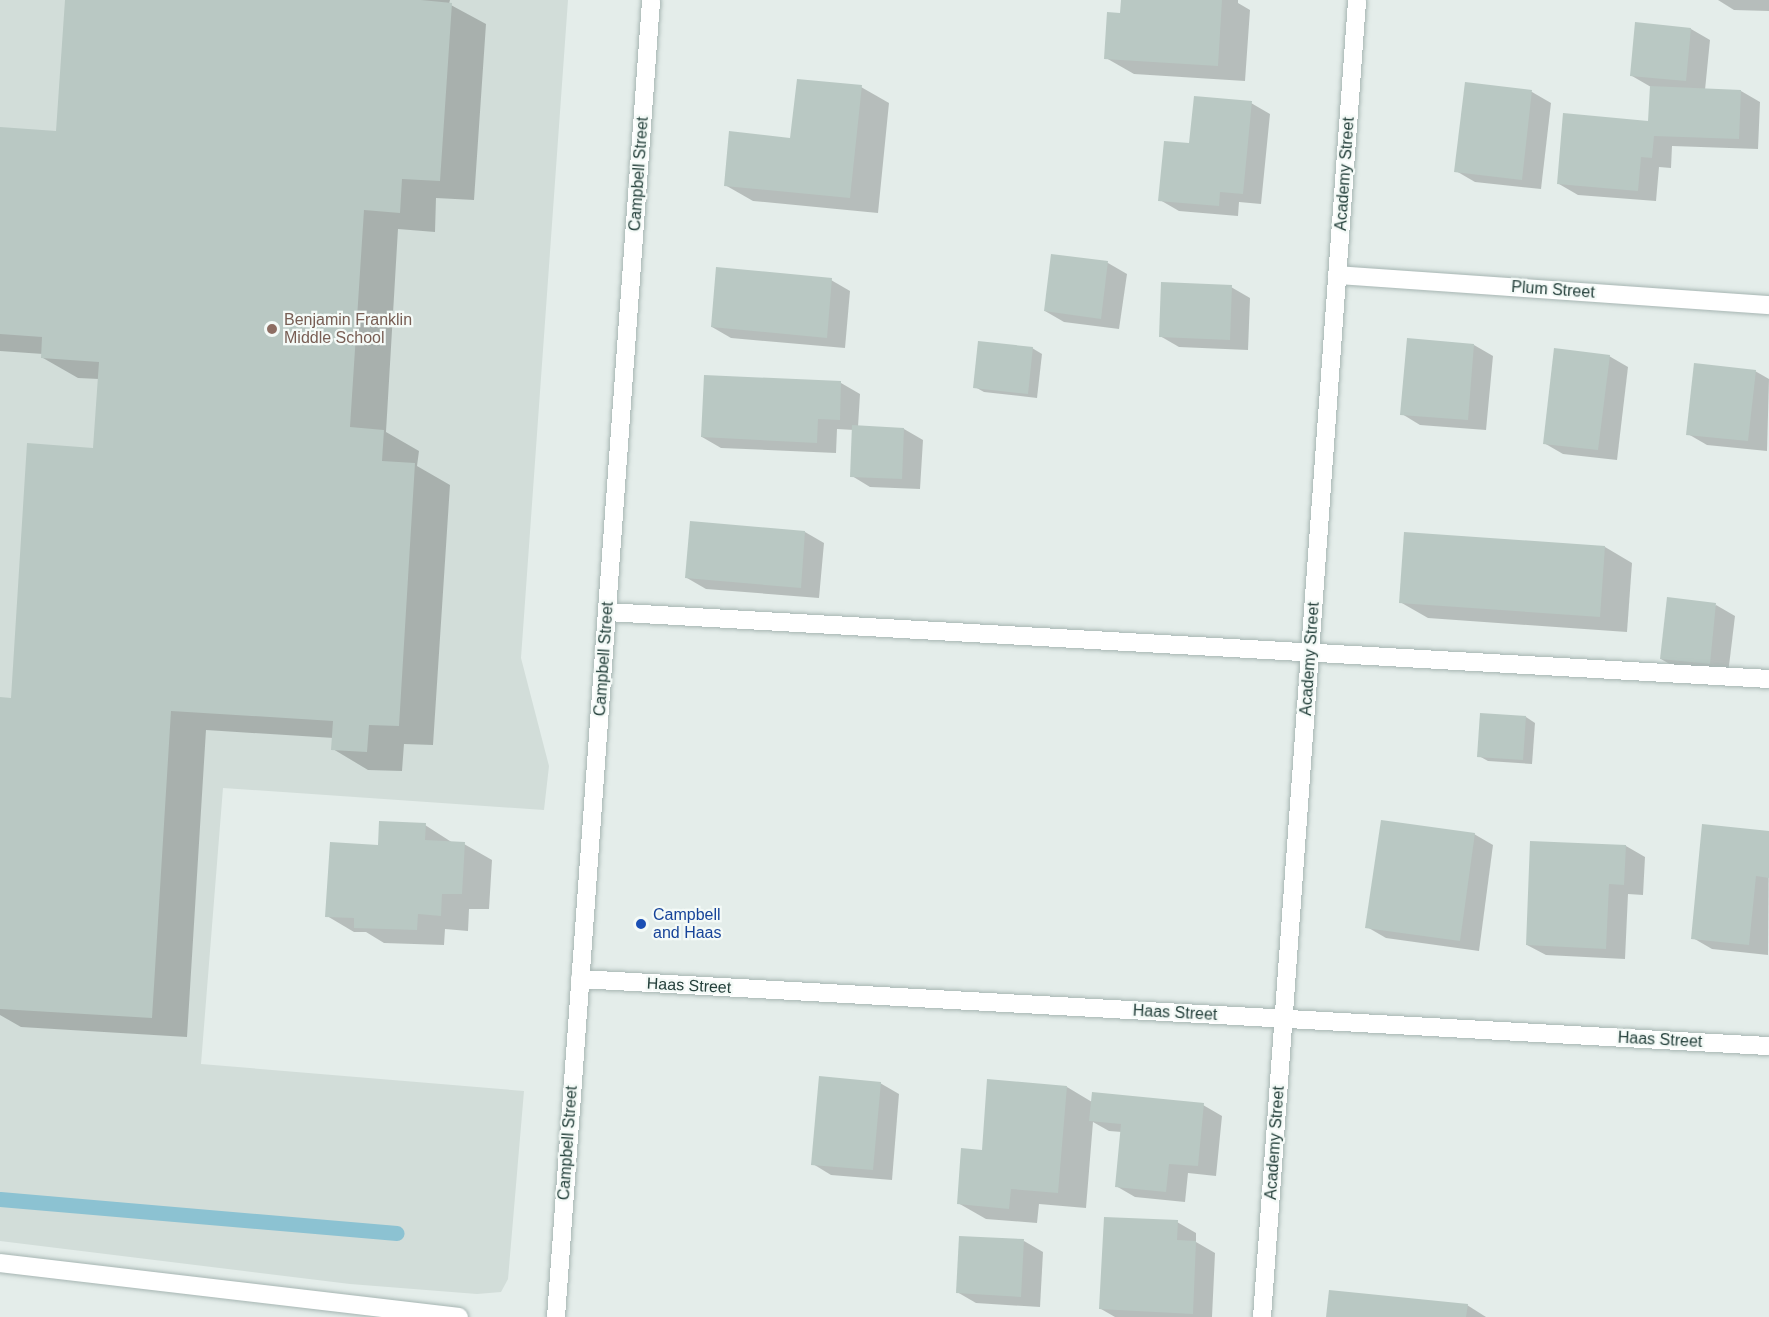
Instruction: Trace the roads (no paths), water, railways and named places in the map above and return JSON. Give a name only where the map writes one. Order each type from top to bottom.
[{"type":"street","name":"Campbell Street","points":[[556,1317],[651,0]]},
{"type":"street","name":"Academy Street","points":[[1262,1317],[1357,0]]},
{"type":"street","name":"Plum Street","points":[[1337,275],[1769,305]]},
{"type":"street","points":[[607,612],[1769,679]]},
{"type":"street","name":"Haas Street","points":[[580,979],[1769,1046]]},
{"type":"street","points":[[0,1263],[459,1317]]},
{"type":"waterway","points":[[0,1199],[397,1233]]},
{"type":"place","name":"Benjamin Franklin Middle School","points":[[272,329]]},
{"type":"place","name":"Campbell and Haas","points":[[641,924]]}]
